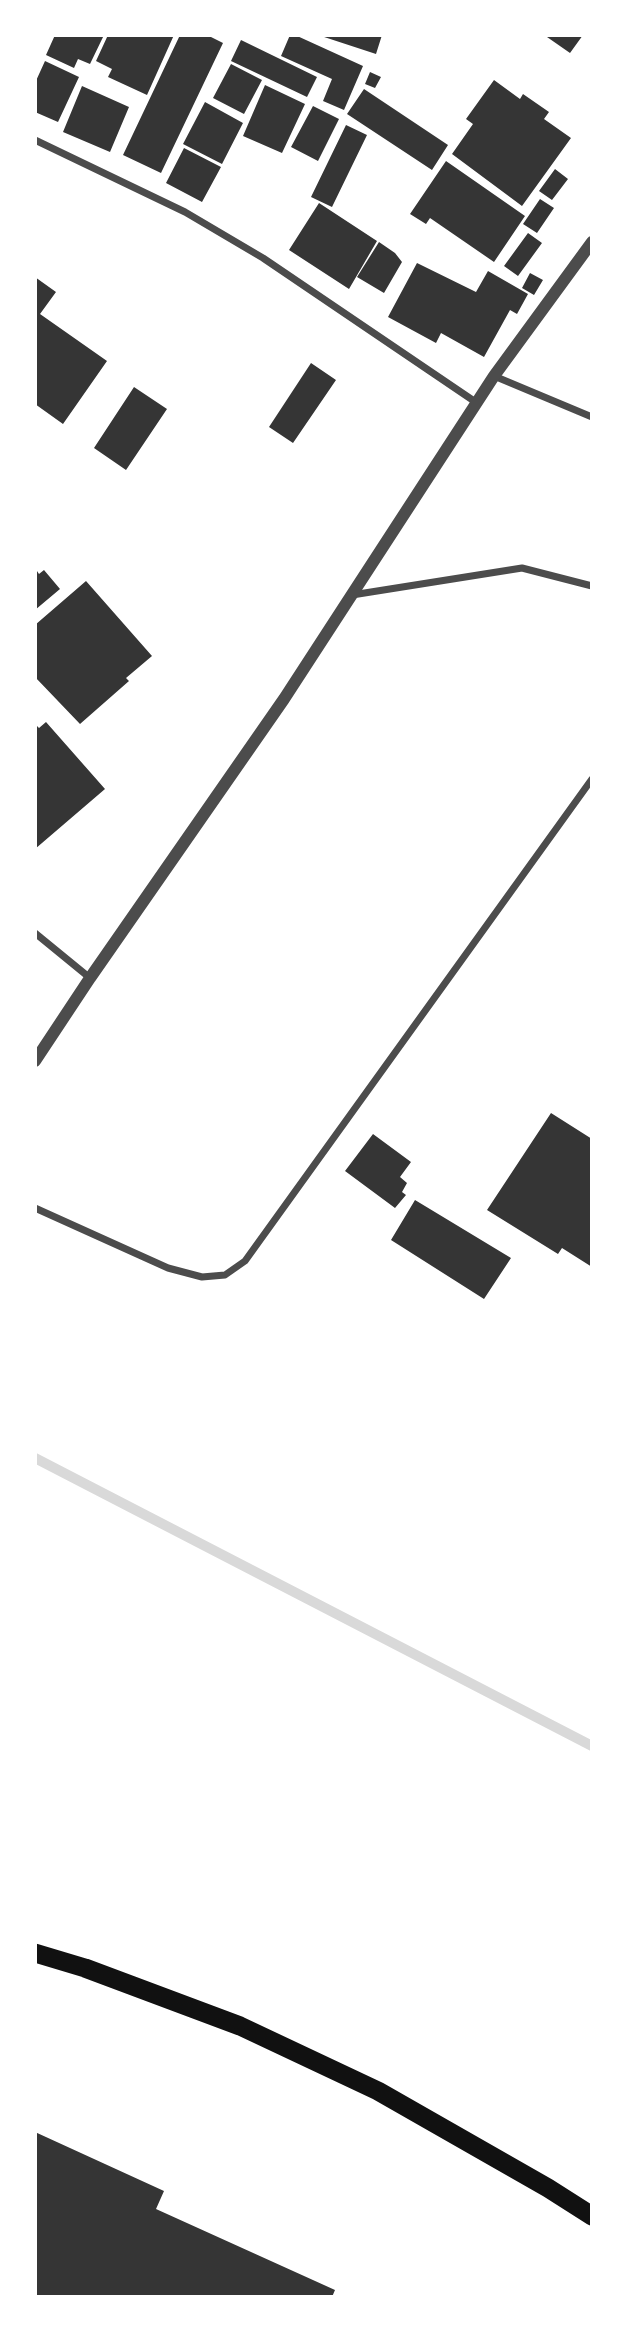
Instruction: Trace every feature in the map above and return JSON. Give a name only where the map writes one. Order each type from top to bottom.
[{"type":"highway","points":[[35,1953],[85,1968],[253,2032],[378,2091],[592,2216]]},
{"type":"street","points":[[35,140],[185,212],[263,258],[477,403]]},
{"type":"street","points":[[35,1061],[284,699],[494,376],[592,242]]},
{"type":"street","points":[[494,376],[592,417]]},
{"type":"street","points":[[352,595],[522,568],[592,586]]},
{"type":"street","points":[[35,1208],[168,1268],[202,1277],[225,1275],[245,1262],[592,779]]},
{"type":"street","points":[[35,933],[90,978]]},
{"type":"building","points":[[55,35],[104,35],[90,64],[78,59],[74,68],[46,55]]},
{"type":"building","points":[[108,35],[174,35],[147,95],[108,77],[112,69],[96,61]]},
{"type":"building","points":[[180,35],[207,35],[223,43],[161,173],[123,155]]},
{"type":"building","points":[[290,35],[363,66],[344,110],[323,101],[332,79],[281,56]]},
{"type":"building","points":[[318,35],[382,35],[376,54]]},
{"type":"building","points":[[583,35],[570,53],[547,37]]},
{"type":"building","points":[[241,40],[317,77],[307,97],[231,61]]},
{"type":"building","points":[[45,61],[79,77],[58,122],[35,112],[35,83]]},
{"type":"building","points":[[231,64],[262,80],[244,114],[213,98]]},
{"type":"building","points":[[370,72],[381,77],[375,88],[365,84]]},
{"type":"building","points":[[494,80],[520,99],[523,94],[549,112],[544,119],[571,138],[522,206],[452,154],[473,124],[466,119]]},
{"type":"building","points":[[265,85],[305,104],[282,153],[243,136]]},
{"type":"building","points":[[82,86],[129,107],[110,152],[63,132]]},
{"type":"building","points":[[364,89],[448,145],[432,170],[347,114]]},
{"type":"building","points":[[205,102],[243,123],[222,164],[183,144]]},
{"type":"building","points":[[313,106],[339,119],[318,161],[291,147]]},
{"type":"building","points":[[346,125],[367,135],[332,207],[311,197]]},
{"type":"building","points":[[184,148],[221,167],[202,202],[166,183]]},
{"type":"building","points":[[446,161],[525,216],[494,262],[430,218],[426,224],[410,214]]},
{"type":"building","points":[[555,169],[568,179],[552,200],[539,191]]},
{"type":"building","points":[[540,199],[554,208],[537,233],[523,224]]},
{"type":"building","points":[[319,203],[377,241],[349,289],[289,250]]},
{"type":"building","points":[[528,233],[542,243],[518,276],[504,266]]},
{"type":"building","points":[[379,242],[395,253],[402,262],[384,293],[357,277]]},
{"type":"building","points":[[417,263],[476,292],[488,271],[528,294],[517,314],[510,310],[484,357],[441,333],[436,343],[388,317]]},
{"type":"building","points":[[530,273],[543,280],[534,295],[522,288]]},
{"type":"building","points":[[35,277],[56,292],[40,314],[107,361],[63,424],[35,404]]},
{"type":"building","points":[[311,363],[336,380],[293,443],[269,427]]},
{"type":"building","points":[[134,387],[167,409],[126,470],[94,448]]},
{"type":"building","points":[[35,568],[39,574],[44,570],[60,589],[35,610]]},
{"type":"building","points":[[86,581],[152,656],[126,678],[129,681],[80,724],[35,677],[35,625]]},
{"type":"building","points":[[46,722],[105,789],[35,849],[35,724],[39,728]]},
{"type":"building","points":[[551,1113],[592,1139],[592,1267],[562,1248],[558,1254],[487,1210]]},
{"type":"building","points":[[373,1134],[411,1162],[400,1177],[407,1183],[402,1192],[406,1195],[395,1208],[345,1171]]},
{"type":"building","points":[[415,1200],[511,1258],[484,1299],[391,1240]]},
{"type":"building","points":[[35,2132],[164,2191],[156,2209],[335,2290],[332,2297],[35,2297]]},
{"type":"waterway","points":[[35,1458],[592,1746]]}]
